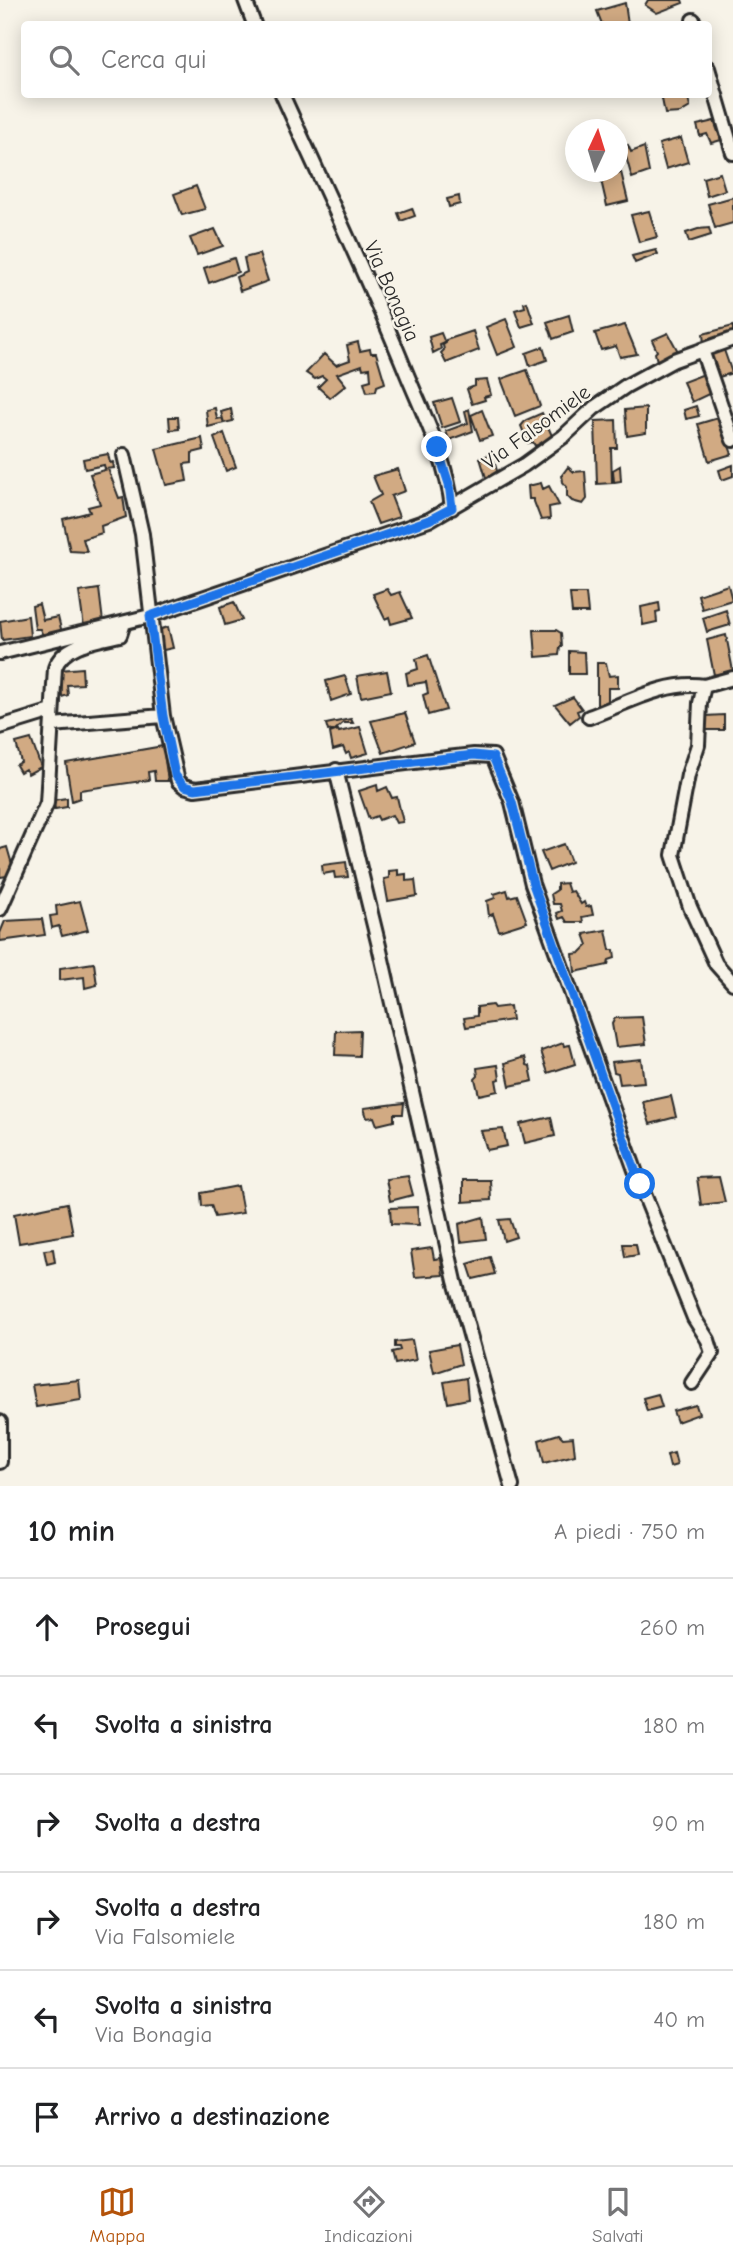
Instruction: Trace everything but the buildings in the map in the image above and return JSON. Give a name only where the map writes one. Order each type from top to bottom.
[{"type":"street","points":[[245,0],[253,21]]},
{"type":"street","points":[[712,79],[733,153]]},
{"type":"street","name":"Via Bonagia","points":[[284,98],[385,319],[413,387],[449,484],[452,508]]},
{"type":"street","name":"Via Falsomiele","points":[[0,653],[150,616],[429,520],[565,436],[594,408],[626,386],[674,360],[733,339]]},
{"type":"street","points":[[702,349],[733,440]]},
{"type":"street","points":[[124,455],[142,534],[163,716],[175,775],[184,786],[195,789],[474,755],[493,757],[512,802],[533,884],[640,1184],[694,1318],[712,1353],[692,1382]]},
{"type":"street","points":[[0,909],[47,803],[55,668],[58,660],[73,649],[120,635],[124,623]]},
{"type":"street","points":[[589,717],[657,690],[688,684],[704,686],[733,678]]},
{"type":"street","points":[[704,686],[700,703],[698,745],[688,775],[673,855],[690,907],[716,964],[733,983]]},
{"type":"street","points":[[0,727],[52,711]]},
{"type":"street","points":[[52,725],[163,716]]},
{"type":"street","points":[[336,770],[389,986],[455,1281],[512,1486]]},
{"type":"street","points":[[0,1422],[0,1462]]},
{"type":"route","points":[[437,447],[449,484],[452,508],[429,520],[150,616],[163,716],[175,775],[184,786],[195,789],[474,755],[493,757],[512,802],[533,884],[640,1184]]}]
